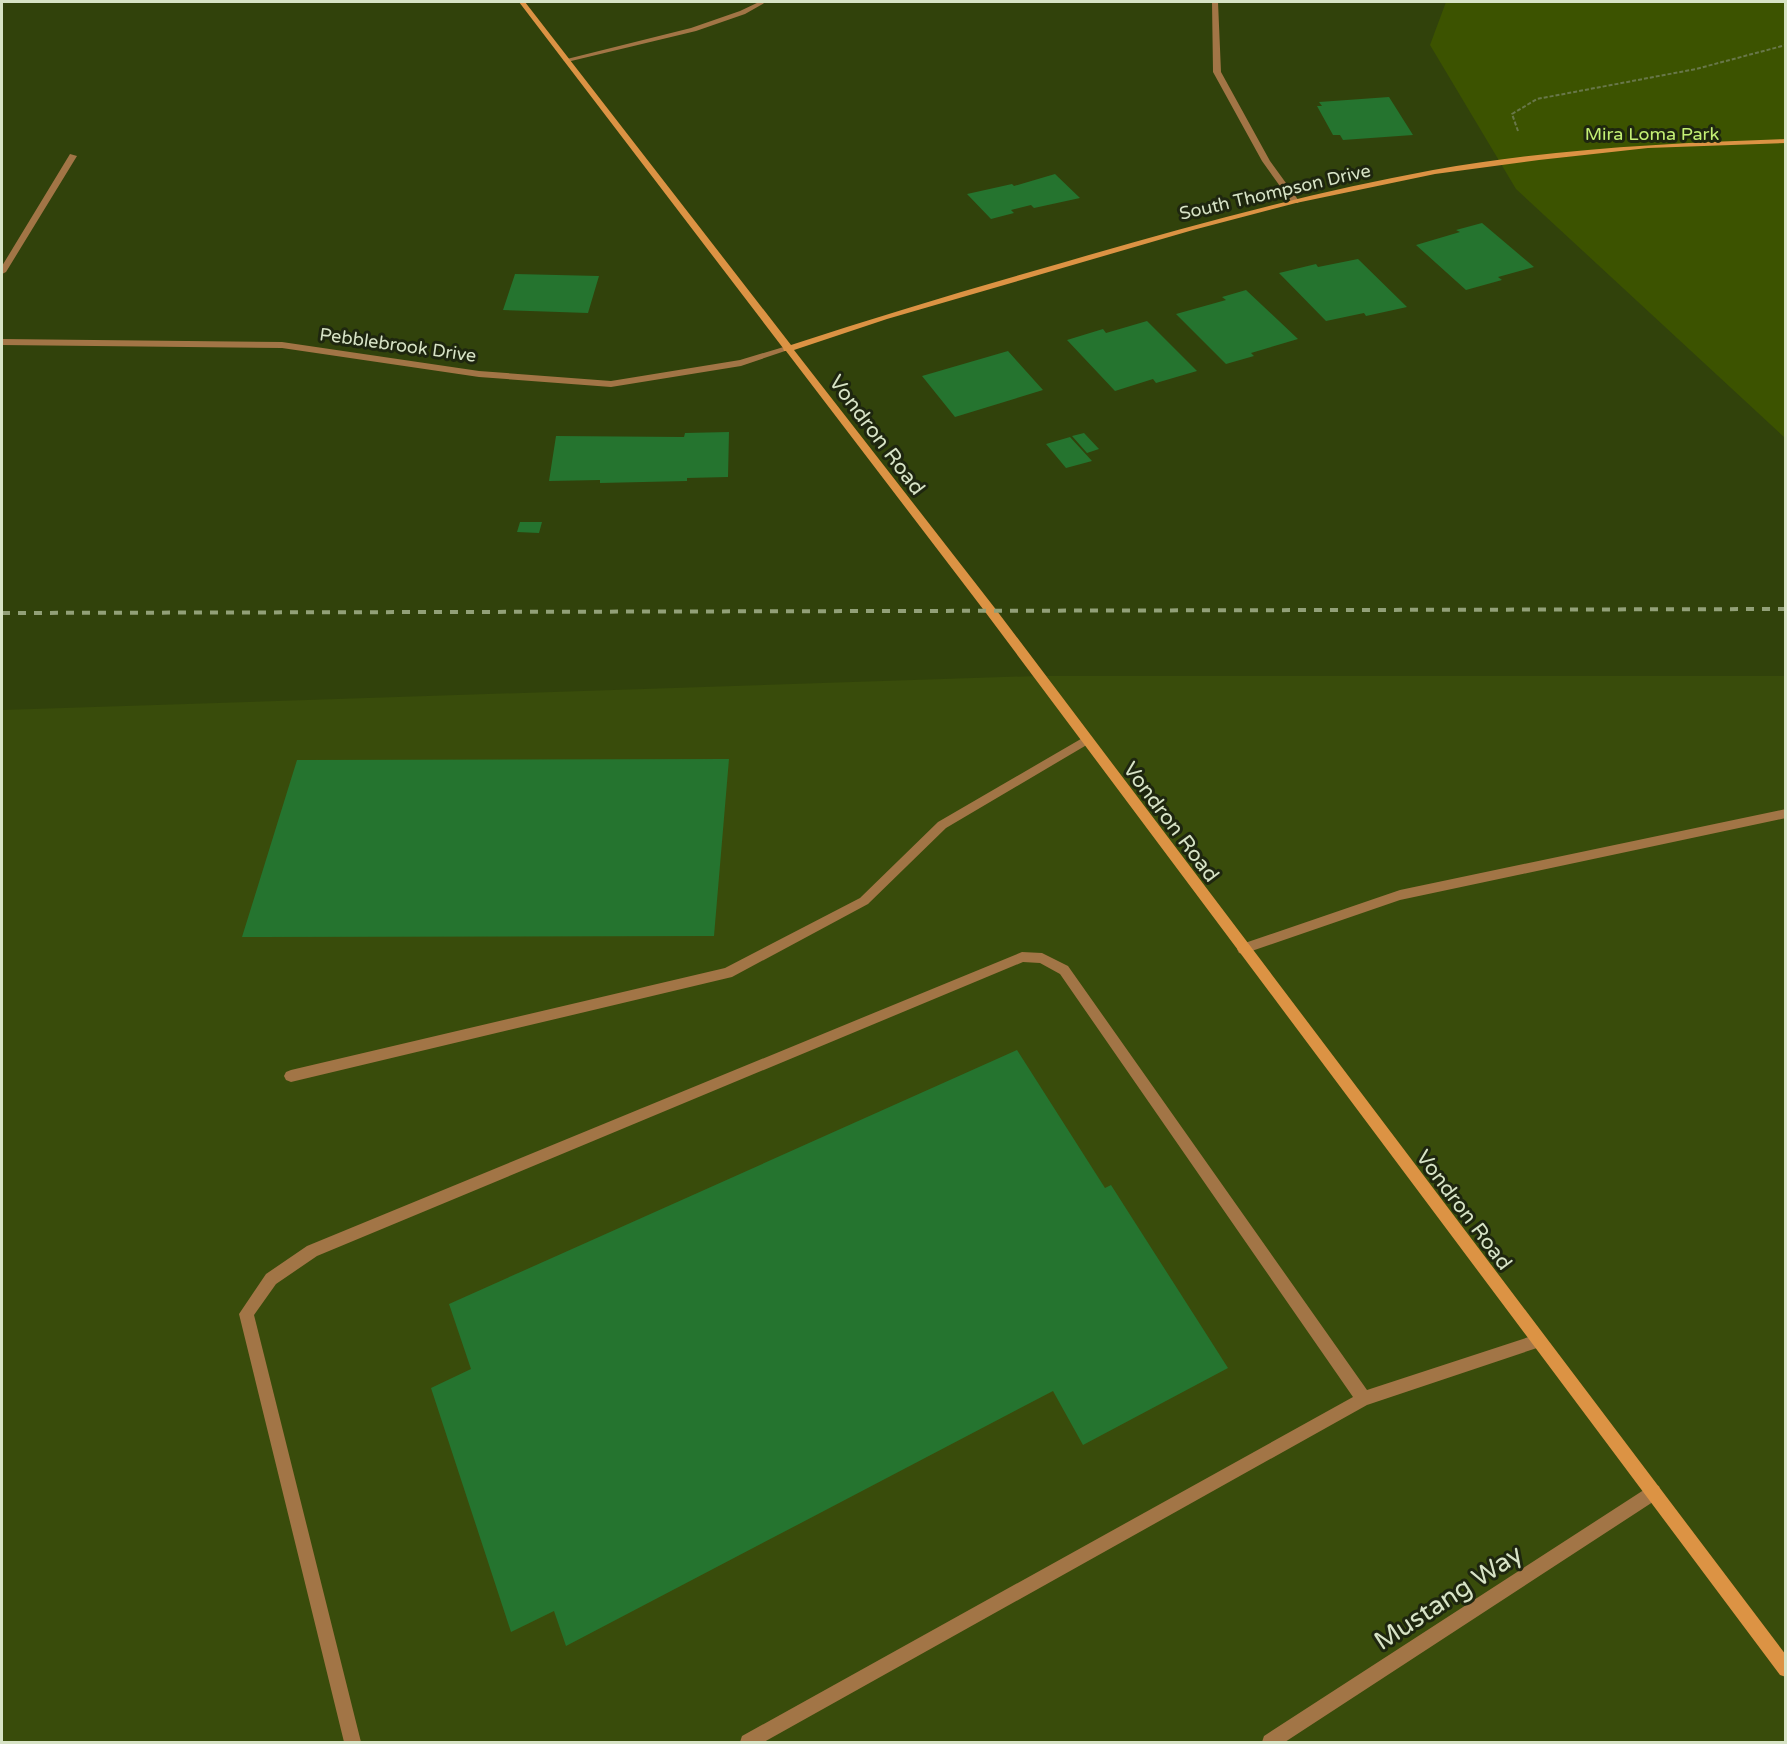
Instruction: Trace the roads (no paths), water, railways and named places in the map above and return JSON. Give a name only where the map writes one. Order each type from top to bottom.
[{"type":"street","name":"Vondron Road","points":[[522,2],[990,610],[1086,741],[1785,1669]]},
{"type":"street","points":[[567,60],[680,32],[729,17],[763,2]]},
{"type":"street","points":[[1215,2],[1217,72],[1266,161],[1295,201]]},
{"type":"street","name":"South Thompson Drive","points":[[787,349],[884,317],[1190,228],[1295,201],[1435,172],[1539,158],[1648,146],[1785,141]]},
{"type":"street","points":[[2,272],[73,156]]},
{"type":"street","name":"Pebblebrook Drive","points":[[2,342],[282,345],[479,374],[611,384],[741,363],[787,349]]},
{"type":"street","points":[[291,1076],[728,973],[864,901],[942,825],[1086,741]]},
{"type":"street","points":[[1243,949],[1400,894],[1785,813]]},
{"type":"street","points":[[352,1743],[246,1314],[272,1279],[312,1251],[1022,957],[1042,958],[1064,970],[1364,1399]]},
{"type":"street","points":[[748,1743],[1364,1399],[1538,1341]]},
{"type":"street","name":"Mustang Way","points":[[1270,1743],[1653,1492]]},
{"type":"railway","points":[[2,613],[1786,609]]},
{"type":"park label","name":"Mira Loma Park","points":[[1652,134]]}]
